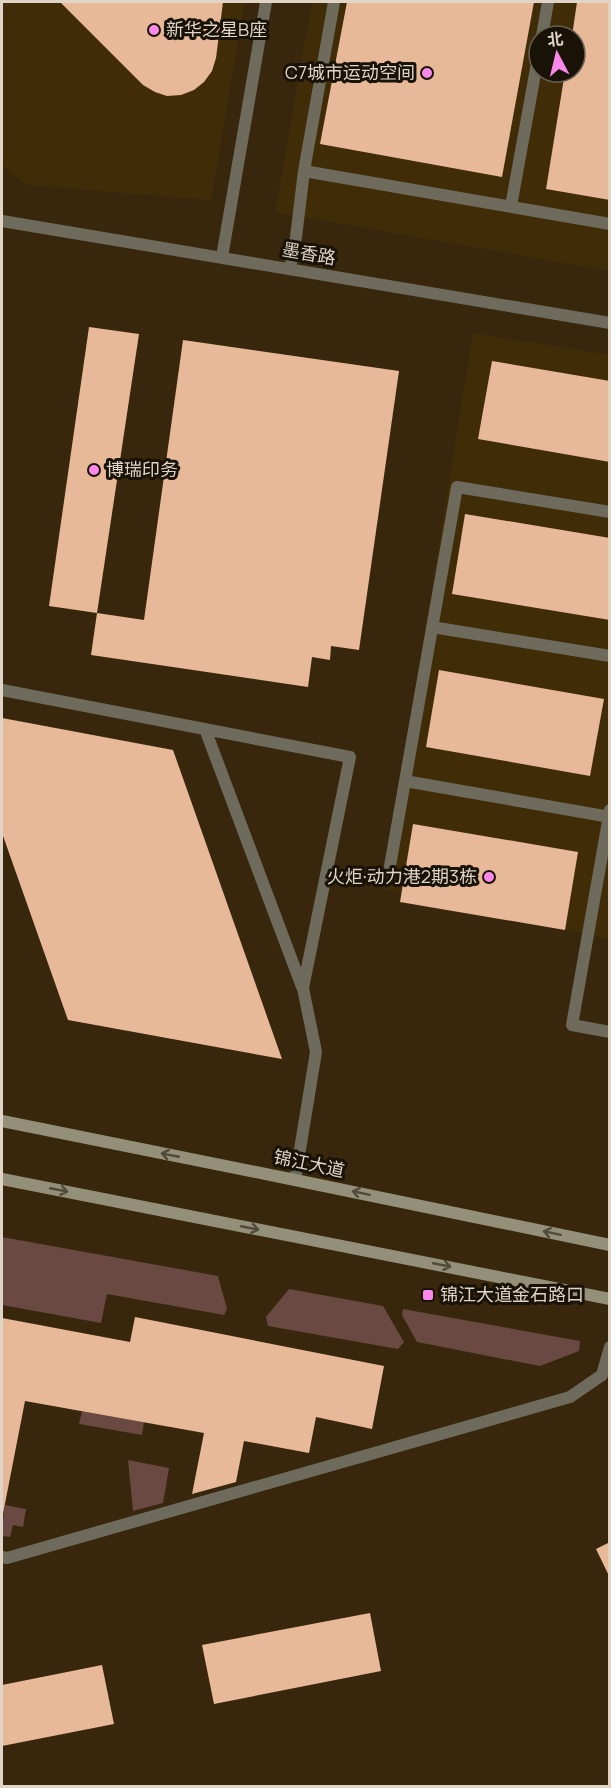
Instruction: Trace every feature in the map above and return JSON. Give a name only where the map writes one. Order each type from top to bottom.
[{"type":"main road","name":"锦江大道","points":[[2,1121],[609,1245]]},
{"type":"main road","points":[[2,1179],[609,1299]]},
{"type":"street","points":[[222,257],[266,2]]},
{"type":"street","points":[[290,269],[304,171],[334,2]]},
{"type":"street","points":[[544,24],[548,2]]},
{"type":"street","points":[[511,206],[533,84]]},
{"type":"street","points":[[304,171],[609,224]]},
{"type":"street","name":"墨香路","points":[[2,221],[609,323]]},
{"type":"street","points":[[390,866],[457,487],[609,512]]},
{"type":"street","points":[[432,627],[609,656]]},
{"type":"street","points":[[2,690],[350,757],[303,988]]},
{"type":"street","points":[[205,729],[303,988],[316,1052],[295,1180]]},
{"type":"street","points":[[405,781],[609,814],[572,1025],[609,1032]]},
{"type":"street","points":[[2,1557],[7,1558],[570,1397],[602,1375],[609,1347]]},
{"type":"shaded area","points":[[3,2],[245,2],[211,200],[26,185],[2,165]]},
{"type":"shaded area","points":[[312,2],[609,2],[609,271],[275,212]]},
{"type":"shaded area","points":[[473,333],[609,355],[609,939],[383,889]]},
{"type":"shaded area","points":[[2,1237],[218,1276],[227,1309],[224,1315],[107,1294],[101,1323],[2,1305]]},
{"type":"shaded area","points":[[289,1289],[383,1306],[404,1342],[398,1349],[268,1326],[266,1317]]},
{"type":"shaded area","points":[[403,1309],[580,1341],[579,1351],[540,1366],[417,1342],[402,1315]]},
{"type":"shaded area","points":[[82,1411],[144,1422],[142,1435],[79,1424]]},
{"type":"shaded area","points":[[128,1460],[169,1468],[163,1503],[133,1511]]},
{"type":"shaded area","points":[[5,1505],[26,1509],[23,1527],[13,1525],[10,1537],[2,1536]]},
{"type":"building","name":"新华之星B座","points":[[60,2],[223,2],[216,58],[212,71],[194,90],[181,95],[167,96],[155,92],[143,85]]},
{"type":"building","name":"C7城市运动空间","points":[[347,2],[534,2],[530,24],[527,24],[527,40],[502,177],[320,144]]},
{"type":"building","points":[[577,2],[610,2],[610,200],[546,189],[563,84],[587,84],[587,24],[574,24]]},
{"type":"building","name":"博瑞印务","points":[[89,327],[139,334],[97,613],[49,606]]},
{"type":"building","points":[[183,340],[399,371],[359,650],[331,646],[330,660],[312,657],[308,687],[91,655],[97,613],[144,620]]},
{"type":"building","points":[[492,361],[610,381],[610,462],[478,439]]},
{"type":"building","points":[[465,514],[610,538],[610,620],[452,594]]},
{"type":"building","points":[[439,670],[604,699],[590,776],[426,747]]},
{"type":"building","points":[[2,718],[173,750],[282,1059],[68,1020],[2,833]]},
{"type":"building","name":"火炬·动力港2期3栋","points":[[413,824],[578,852],[565,930],[400,902]]},
{"type":"building","points":[[135,1317],[384,1366],[372,1429],[316,1417],[309,1453],[244,1441],[236,1482],[192,1494],[204,1433],[25,1401],[2,1519],[2,1318],[130,1342]]},
{"type":"building","points":[[610,1542],[610,1578],[596,1549]]},
{"type":"building","points":[[370,1613],[381,1671],[214,1704],[202,1645]]},
{"type":"building","points":[[102,1665],[114,1724],[2,1746],[2,1685]]},
{"type":"place","name":"新华之星B座","points":[[154,30]]},
{"type":"place","name":"C7城市运动空间","points":[[427,73]]},
{"type":"place","name":"博瑞印务","points":[[94,470]]},
{"type":"place","name":"火炬·动力港2期3栋","points":[[489,877]]},
{"type":"place","name":"锦江大道金石路口","points":[[428,1295]]}]
